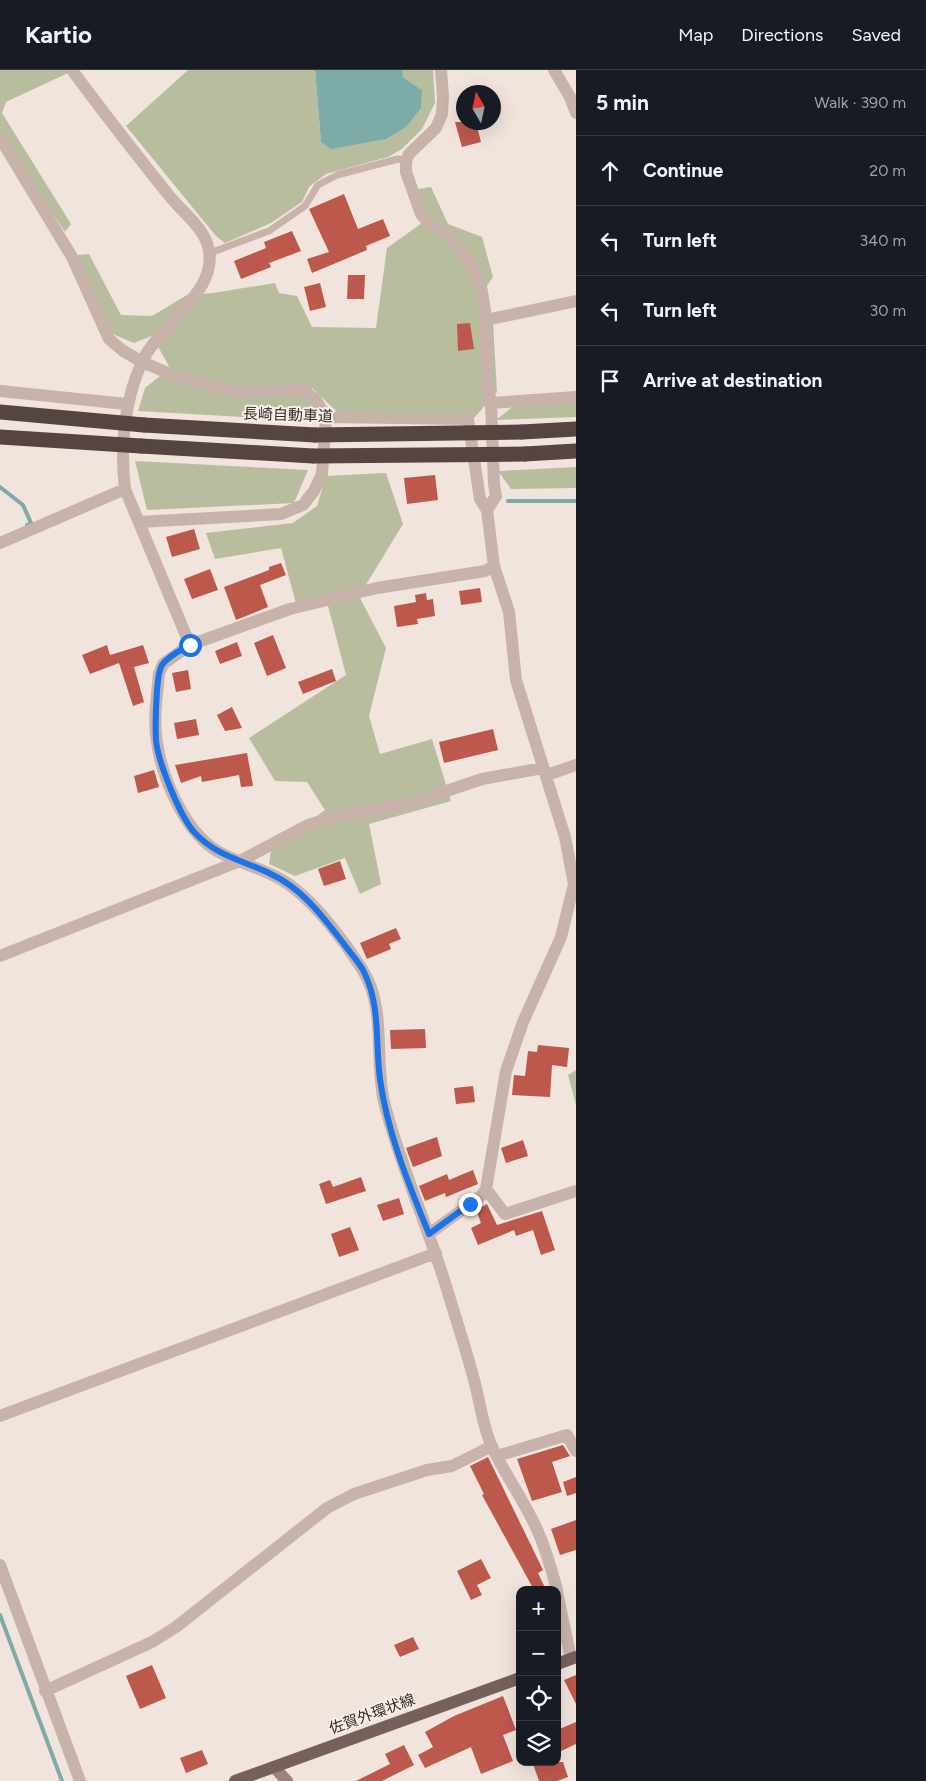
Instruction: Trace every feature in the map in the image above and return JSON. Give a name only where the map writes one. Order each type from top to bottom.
[{"type":"highway","name":"長崎自動車道","points":[[0,412],[144,425],[315,435],[576,430]]},
{"type":"highway","points":[[0,437],[313,456],[525,454],[576,451]]},
{"type":"main road","points":[[561,1663],[574,1658]]},
{"type":"main road","name":"佐賀外環状線","points":[[235,1781],[516,1679]]},
{"type":"street","points":[[72,70],[168,194],[200,232],[210,253],[209,267],[201,289],[155,339],[142,362],[126,404],[122,466],[125,489],[190,645]]},
{"type":"street","points":[[441,70],[442,114],[436,128],[409,154],[406,161],[406,172],[410,189],[421,214],[429,224],[445,232],[470,262],[481,288],[486,320],[487,384],[491,403],[496,496],[487,510]]},
{"type":"street","points":[[554,70],[570,97],[576,113]]},
{"type":"street","points":[[0,138],[72,257],[110,339],[122,350],[142,362],[180,378],[238,392],[303,390],[316,400],[326,417],[322,474],[314,491],[303,505],[281,514],[139,522]]},
{"type":"street","points":[[486,320],[576,301]]},
{"type":"street","points":[[0,391],[126,404]]},
{"type":"street","points":[[491,403],[576,397]]},
{"type":"street","points":[[326,417],[468,419],[480,499],[487,510],[494,566],[509,612],[516,680],[565,837],[575,883],[561,937],[522,1022],[506,1070],[486,1189],[475,1200],[429,1234]]},
{"type":"street","points":[[0,543],[125,489]]},
{"type":"street","points":[[494,566],[485,571],[377,588],[290,609],[190,645],[163,664],[159,674],[156,740],[162,764],[185,819],[207,845],[222,854],[274,875],[294,888],[316,908],[363,969],[373,991],[377,1013],[380,1078],[384,1101],[410,1188],[436,1253],[495,1451],[535,1524],[550,1561],[556,1586]]},
{"type":"street","points":[[0,956],[240,861],[288,834],[342,815],[408,804],[482,779],[576,765]]},
{"type":"street","points":[[486,1189],[505,1214],[576,1192]]},
{"type":"street","points":[[0,1416],[436,1253]]},
{"type":"street","points":[[46,1691],[152,1642],[176,1627],[327,1508],[354,1494],[427,1470],[452,1466],[495,1451],[567,1435],[576,1451]]},
{"type":"street","points":[[0,1565],[80,1781]]},
{"type":"street","points":[[561,1607],[574,1658]]},
{"type":"street","points":[[274,1767],[287,1781]]},
{"type":"lane","points":[[210,253],[269,231],[305,206],[318,185],[337,175],[398,159],[406,161]]},
{"type":"green space","points":[[0,70],[66,70],[68,73],[6,102],[2,113],[71,224],[65,232],[0,135]]},
{"type":"green space","points":[[188,70],[315,70],[321,142],[422,90],[404,78],[402,70],[433,70],[435,103],[422,129],[402,149],[388,157],[326,174],[309,187],[302,202],[271,223],[225,243],[216,236],[126,126]]},
{"type":"green space","points":[[431,187],[448,224],[482,237],[493,277],[487,286],[493,323],[497,392],[475,417],[337,412],[312,388],[316,421],[138,411],[145,388],[170,368],[152,336],[134,343],[110,333],[77,255],[89,254],[121,315],[152,316],[187,295],[213,293],[275,283],[279,293],[297,296],[312,327],[376,328],[387,248],[429,218],[418,189]]},
{"type":"green space","points":[[576,401],[576,417],[496,420],[512,407]]},
{"type":"green space","points":[[135,461],[308,470],[294,503],[147,510]]},
{"type":"green space","points":[[576,467],[576,488],[511,489],[498,471]]},
{"type":"green space","points":[[386,473],[403,524],[359,596],[386,648],[369,716],[380,754],[432,739],[451,801],[369,824],[381,884],[360,894],[345,858],[295,876],[269,864],[271,850],[325,810],[307,782],[275,781],[249,738],[346,675],[327,602],[297,607],[281,548],[215,559],[206,533],[293,523],[317,506],[326,476]]},
{"type":"green space","points":[[576,1070],[576,1105],[568,1075]]},
{"type":"water","points":[[315,70],[402,70],[404,78],[422,90],[421,108],[406,127],[386,139],[331,149],[321,142]]},
{"type":"building","points":[[457,130],[478,130],[481,142],[462,147]]},
{"type":"building","points":[[344,194],[358,229],[383,219],[390,236],[366,246],[367,250],[312,273],[307,259],[329,252],[309,209]]},
{"type":"building","points":[[292,231],[301,251],[269,263],[271,267],[241,279],[234,261],[266,248],[264,242]]},
{"type":"building","points":[[348,275],[365,275],[364,299],[347,299]]},
{"type":"building","points":[[320,283],[326,307],[310,311],[304,287]]},
{"type":"building","points":[[470,323],[474,349],[458,351],[457,324]]},
{"type":"building","points":[[435,475],[438,500],[407,504],[404,478]]},
{"type":"building","points":[[194,529],[200,549],[172,557],[166,537]]},
{"type":"building","points":[[281,563],[286,575],[260,585],[268,607],[236,620],[224,587],[269,570],[269,567]]},
{"type":"building","points":[[210,569],[218,590],[192,599],[184,579]]},
{"type":"building","points":[[480,588],[482,602],[461,605],[459,591]]},
{"type":"building","points":[[426,593],[427,600],[433,599],[435,616],[417,619],[418,624],[397,627],[394,606],[416,602],[415,595]]},
{"type":"building","points":[[273,635],[286,668],[267,676],[254,643]]},
{"type":"building","points":[[237,642],[242,656],[220,664],[215,651]]},
{"type":"building","points":[[107,645],[110,655],[143,645],[149,663],[134,667],[144,702],[133,706],[119,663],[90,674],[82,655]]},
{"type":"building","points":[[332,669],[336,681],[303,694],[298,682]]},
{"type":"building","points":[[188,670],[191,689],[176,692],[172,673]]},
{"type":"building","points":[[232,707],[242,728],[225,731],[217,715]]},
{"type":"building","points":[[196,719],[199,735],[177,739],[174,723]]},
{"type":"building","points":[[493,729],[498,750],[444,763],[439,742]]},
{"type":"building","points":[[247,753],[253,786],[241,787],[239,775],[202,782],[201,776],[181,783],[175,765]]},
{"type":"building","points":[[154,770],[159,787],[138,793],[134,776]]},
{"type":"building","points":[[340,861],[346,879],[324,886],[318,869]]},
{"type":"building","points":[[396,928],[401,939],[389,944],[391,949],[367,959],[360,943]]},
{"type":"building","points":[[425,1029],[426,1048],[391,1049],[390,1030]]},
{"type":"building","points":[[538,1045],[569,1048],[567,1067],[552,1065],[550,1097],[512,1095],[514,1075],[525,1076],[528,1051],[537,1052]]},
{"type":"building","points":[[473,1086],[475,1102],[456,1104],[454,1088]]},
{"type":"building","points":[[437,1137],[442,1156],[413,1167],[406,1148]]},
{"type":"building","points":[[523,1140],[528,1156],[506,1163],[501,1148]]},
{"type":"building","points":[[473,1170],[478,1184],[446,1197],[445,1193],[425,1201],[419,1186],[447,1174],[449,1180]]},
{"type":"building","points":[[361,1177],[366,1191],[326,1204],[319,1184],[330,1180],[333,1187]]},
{"type":"building","points":[[399,1198],[404,1214],[383,1221],[377,1205]]},
{"type":"building","points":[[487,1204],[497,1225],[542,1211],[555,1250],[541,1255],[533,1230],[516,1236],[514,1230],[478,1245],[471,1228],[481,1223],[476,1210]]},
{"type":"building","points":[[350,1227],[359,1250],[339,1257],[331,1234]]},
{"type":"building","points":[[563,1445],[570,1456],[552,1462],[562,1492],[532,1501],[517,1459]]},
{"type":"building","points":[[488,1457],[543,1570],[538,1573],[544,1586],[532,1586],[482,1495],[484,1494],[470,1466]]},
{"type":"building","points":[[576,1477],[576,1493],[567,1496],[563,1482]]},
{"type":"building","points":[[576,1520],[576,1550],[560,1555],[551,1529]]},
{"type":"building","points":[[481,1559],[491,1578],[477,1585],[482,1595],[471,1600],[457,1571]]},
{"type":"building","points":[[413,1637],[419,1649],[400,1657],[394,1645]]},
{"type":"building","points":[[152,1665],[166,1698],[140,1709],[126,1676]]},
{"type":"building","points":[[576,1675],[576,1704],[564,1680]]},
{"type":"building","points":[[503,1696],[516,1730],[503,1735],[513,1761],[481,1774],[471,1747],[425,1768],[418,1755],[433,1747],[425,1732],[454,1716]]},
{"type":"building","points":[[576,1722],[576,1744],[561,1751],[561,1728]]},
{"type":"building","points":[[404,1745],[414,1765],[382,1781],[356,1781],[390,1764],[385,1754]]},
{"type":"building","points":[[202,1750],[208,1764],[186,1773],[180,1758]]},
{"type":"building","points":[[561,1762],[563,1762],[568,1777],[557,1781],[539,1781],[534,1766],[561,1766]]},
{"type":"waterway","points":[[0,487],[23,505],[31,523],[27,525]]},
{"type":"waterway","points":[[508,501],[576,501]]},
{"type":"waterway","points":[[0,1615],[62,1781]]},
{"type":"route","points":[[190,645],[177,652],[163,664],[159,674],[156,707],[156,740],[162,764],[185,819],[194,832],[207,845],[222,854],[256,866],[294,888],[316,908],[363,969],[373,991],[377,1013],[380,1078],[384,1101],[410,1188],[429,1234],[470,1204]]}]
